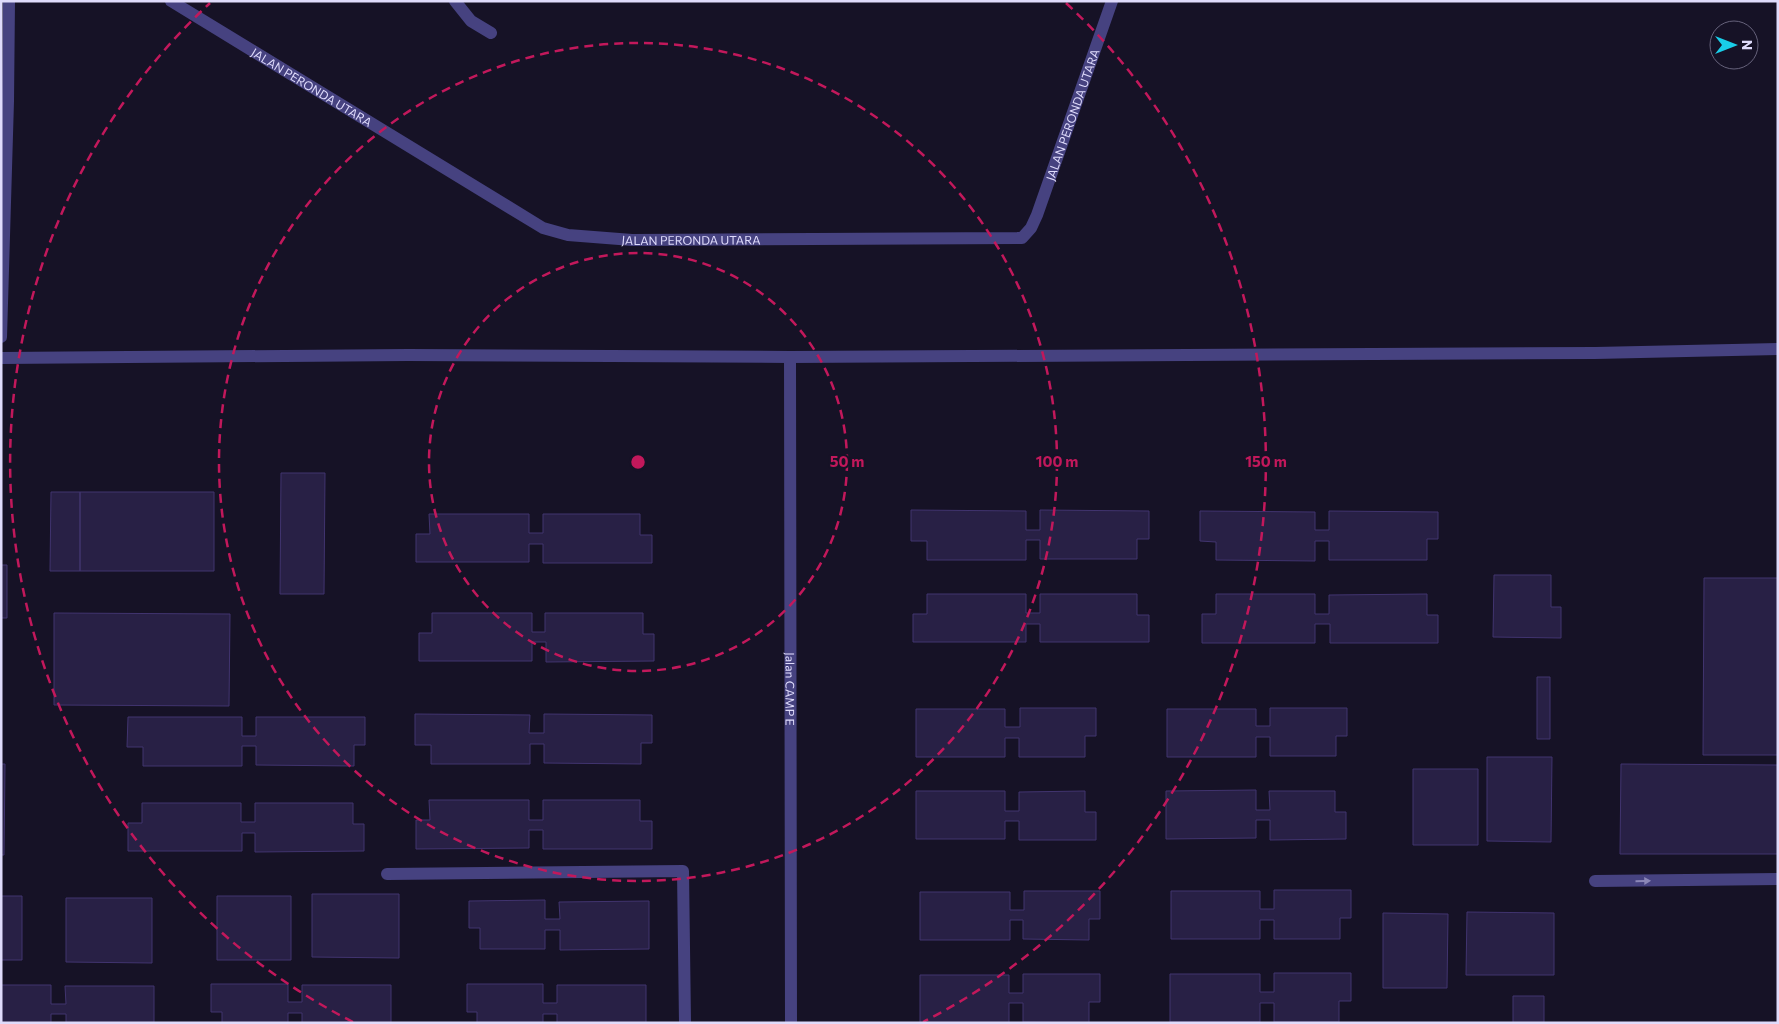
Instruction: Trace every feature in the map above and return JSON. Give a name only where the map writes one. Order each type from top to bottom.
[{"type":"street","points":[[1,337],[9,1]]},
{"type":"street","name":"JALAN PERONDA UTARA","points":[[171,1],[543,228],[575,236],[632,240],[1022,238],[1031,228],[1037,215],[1112,1]]},
{"type":"street","points":[[455,1],[471,21],[491,33]]},
{"type":"street","points":[[1,358],[408,355],[790,357],[1585,353],[1778,350]]},
{"type":"street","name":"Jalan CAMP E","points":[[790,357],[791,1023]]},
{"type":"street","points":[[387,874],[682,871],[684,1023]]},
{"type":"street","points":[[1595,881],[1778,879]]},
{"type":"building","points":[[281,473],[325,473],[324,594],[280,594]]},
{"type":"building","points":[[51,492],[80,492],[80,571],[50,571]]},
{"type":"building","points":[[80,492],[214,492],[214,571],[80,571]]},
{"type":"building","points":[[911,510],[1026,511],[1026,530],[1040,530],[1040,510],[1149,511],[1149,539],[1137,539],[1137,559],[1040,559],[1040,540],[1026,540],[1026,560],[927,560],[927,541],[911,541]]},
{"type":"building","points":[[1200,511],[1315,512],[1315,530],[1329,530],[1329,511],[1438,512],[1438,539],[1427,539],[1427,560],[1329,560],[1329,541],[1315,541],[1315,561],[1216,560],[1216,542],[1200,541]]},
{"type":"building","points":[[429,514],[529,514],[529,533],[543,533],[543,514],[640,514],[640,535],[652,535],[652,563],[543,563],[543,544],[529,544],[529,562],[416,562],[416,534],[430,534]]},
{"type":"building","points":[[1,565],[7,565],[7,618],[1,618]]},
{"type":"building","points":[[1494,575],[1551,575],[1551,607],[1561,607],[1561,638],[1493,637]]},
{"type":"building","points":[[1704,578],[1778,578],[1778,755],[1703,755]]},
{"type":"building","points":[[927,594],[1026,594],[1026,613],[1040,613],[1040,594],[1137,594],[1137,615],[1149,615],[1149,642],[1040,642],[1040,624],[1026,624],[1026,642],[913,642],[913,614],[927,614]]},
{"type":"building","points":[[1216,594],[1315,594],[1315,614],[1329,614],[1329,595],[1427,594],[1427,615],[1438,615],[1438,643],[1330,643],[1330,624],[1315,624],[1315,643],[1202,643],[1202,614],[1216,614]]},
{"type":"building","points":[[54,613],[230,614],[229,706],[54,705]]},
{"type":"building","points":[[432,613],[532,613],[532,632],[545,632],[545,613],[643,613],[643,634],[654,634],[654,661],[546,662],[546,642],[532,642],[532,661],[419,661],[419,633],[432,633]]},
{"type":"building","points":[[1537,677],[1550,677],[1550,739],[1537,739]]},
{"type":"building","points":[[1020,708],[1096,708],[1096,736],[1085,736],[1085,757],[1019,757],[1019,738],[1005,738],[1005,757],[916,757],[916,709],[1005,709],[1005,727],[1020,727]]},
{"type":"building","points":[[1270,708],[1347,708],[1347,736],[1336,736],[1336,756],[1270,756],[1270,737],[1256,737],[1256,757],[1167,757],[1167,709],[1256,709],[1256,726],[1270,726]]},
{"type":"building","points":[[415,714],[530,715],[529,733],[544,733],[544,714],[652,715],[652,743],[641,743],[641,764],[544,763],[544,744],[530,744],[530,764],[431,764],[431,745],[415,745]]},
{"type":"building","points":[[128,717],[242,717],[242,736],[256,736],[256,717],[365,717],[365,745],[354,745],[354,766],[256,765],[256,746],[242,746],[242,766],[143,766],[143,747],[127,747]]},
{"type":"building","points":[[1487,757],[1552,757],[1551,842],[1487,841]]},
{"type":"building","points":[[1,764],[5,764],[4,855],[1,855]]},
{"type":"building","points":[[1621,764],[1778,765],[1778,854],[1620,854]]},
{"type":"building","points":[[1413,769],[1478,769],[1478,845],[1413,845]]},
{"type":"building","points":[[1256,790],[1256,810],[1270,810],[1269,791],[1335,791],[1335,812],[1346,812],[1346,839],[1270,840],[1270,820],[1256,820],[1256,838],[1166,839],[1166,791]]},
{"type":"building","points":[[916,791],[1005,791],[1005,811],[1019,811],[1019,792],[1085,791],[1085,812],[1096,812],[1096,840],[1019,840],[1019,821],[1005,821],[1005,839],[916,839]]},
{"type":"building","points":[[429,800],[529,800],[529,820],[543,820],[543,800],[640,800],[640,821],[652,821],[652,849],[543,849],[543,830],[529,830],[529,848],[416,849],[416,820],[430,820]]},
{"type":"building","points":[[142,803],[241,803],[241,822],[255,822],[255,803],[353,803],[353,824],[364,824],[364,851],[255,852],[255,833],[242,833],[242,851],[128,851],[128,823],[142,823]]},
{"type":"building","points":[[1274,890],[1351,890],[1351,918],[1340,918],[1340,939],[1274,939],[1274,920],[1260,920],[1260,939],[1171,939],[1171,891],[1260,891],[1260,909],[1274,909]]},
{"type":"building","points":[[1024,891],[1100,891],[1100,919],[1089,919],[1089,940],[1023,939],[1023,920],[1010,920],[1010,940],[920,940],[920,892],[1010,892],[1010,910],[1024,910]]},
{"type":"building","points":[[312,894],[399,894],[399,958],[312,957]]},
{"type":"building","points":[[1,896],[22,896],[22,960],[1,960]]},
{"type":"building","points":[[217,896],[291,896],[291,960],[217,960]]},
{"type":"building","points":[[66,898],[152,898],[152,963],[66,962]]},
{"type":"building","points":[[545,900],[545,919],[560,919],[559,902],[649,901],[649,949],[560,950],[560,930],[545,930],[545,949],[480,949],[480,928],[469,928],[469,901]]},
{"type":"building","points":[[1467,912],[1554,913],[1554,975],[1466,975]]},
{"type":"building","points":[[1383,913],[1448,914],[1447,988],[1383,988]]},
{"type":"building","points":[[1274,973],[1351,973],[1351,1001],[1339,1001],[1339,1022],[1274,1022],[1274,1003],[1260,1003],[1260,1022],[1170,1022],[1170,974],[1260,974],[1260,992],[1274,992]]},
{"type":"building","points":[[1023,974],[1100,974],[1100,1002],[1089,1002],[1089,1023],[1023,1022],[1023,1003],[1009,1003],[1009,1023],[920,1023],[920,975],[1009,975],[1009,993],[1023,993]]},
{"type":"building","points":[[211,984],[288,984],[288,1002],[302,1002],[302,985],[391,985],[391,1023],[302,1023],[302,1013],[288,1013],[288,1023],[222,1023],[222,1012],[211,1012]]},
{"type":"building","points":[[467,984],[543,984],[543,1003],[557,1003],[557,985],[646,985],[646,1023],[557,1023],[557,1014],[543,1014],[543,1023],[477,1023],[477,1012],[467,1012]]},
{"type":"building","points":[[1,985],[51,985],[51,1004],[66,1004],[65,986],[154,986],[154,1023],[66,1023],[66,1014],[51,1014],[51,1023],[1,1023]]},
{"type":"building","points":[[1513,996],[1544,996],[1544,1023],[1513,1023]]}]
